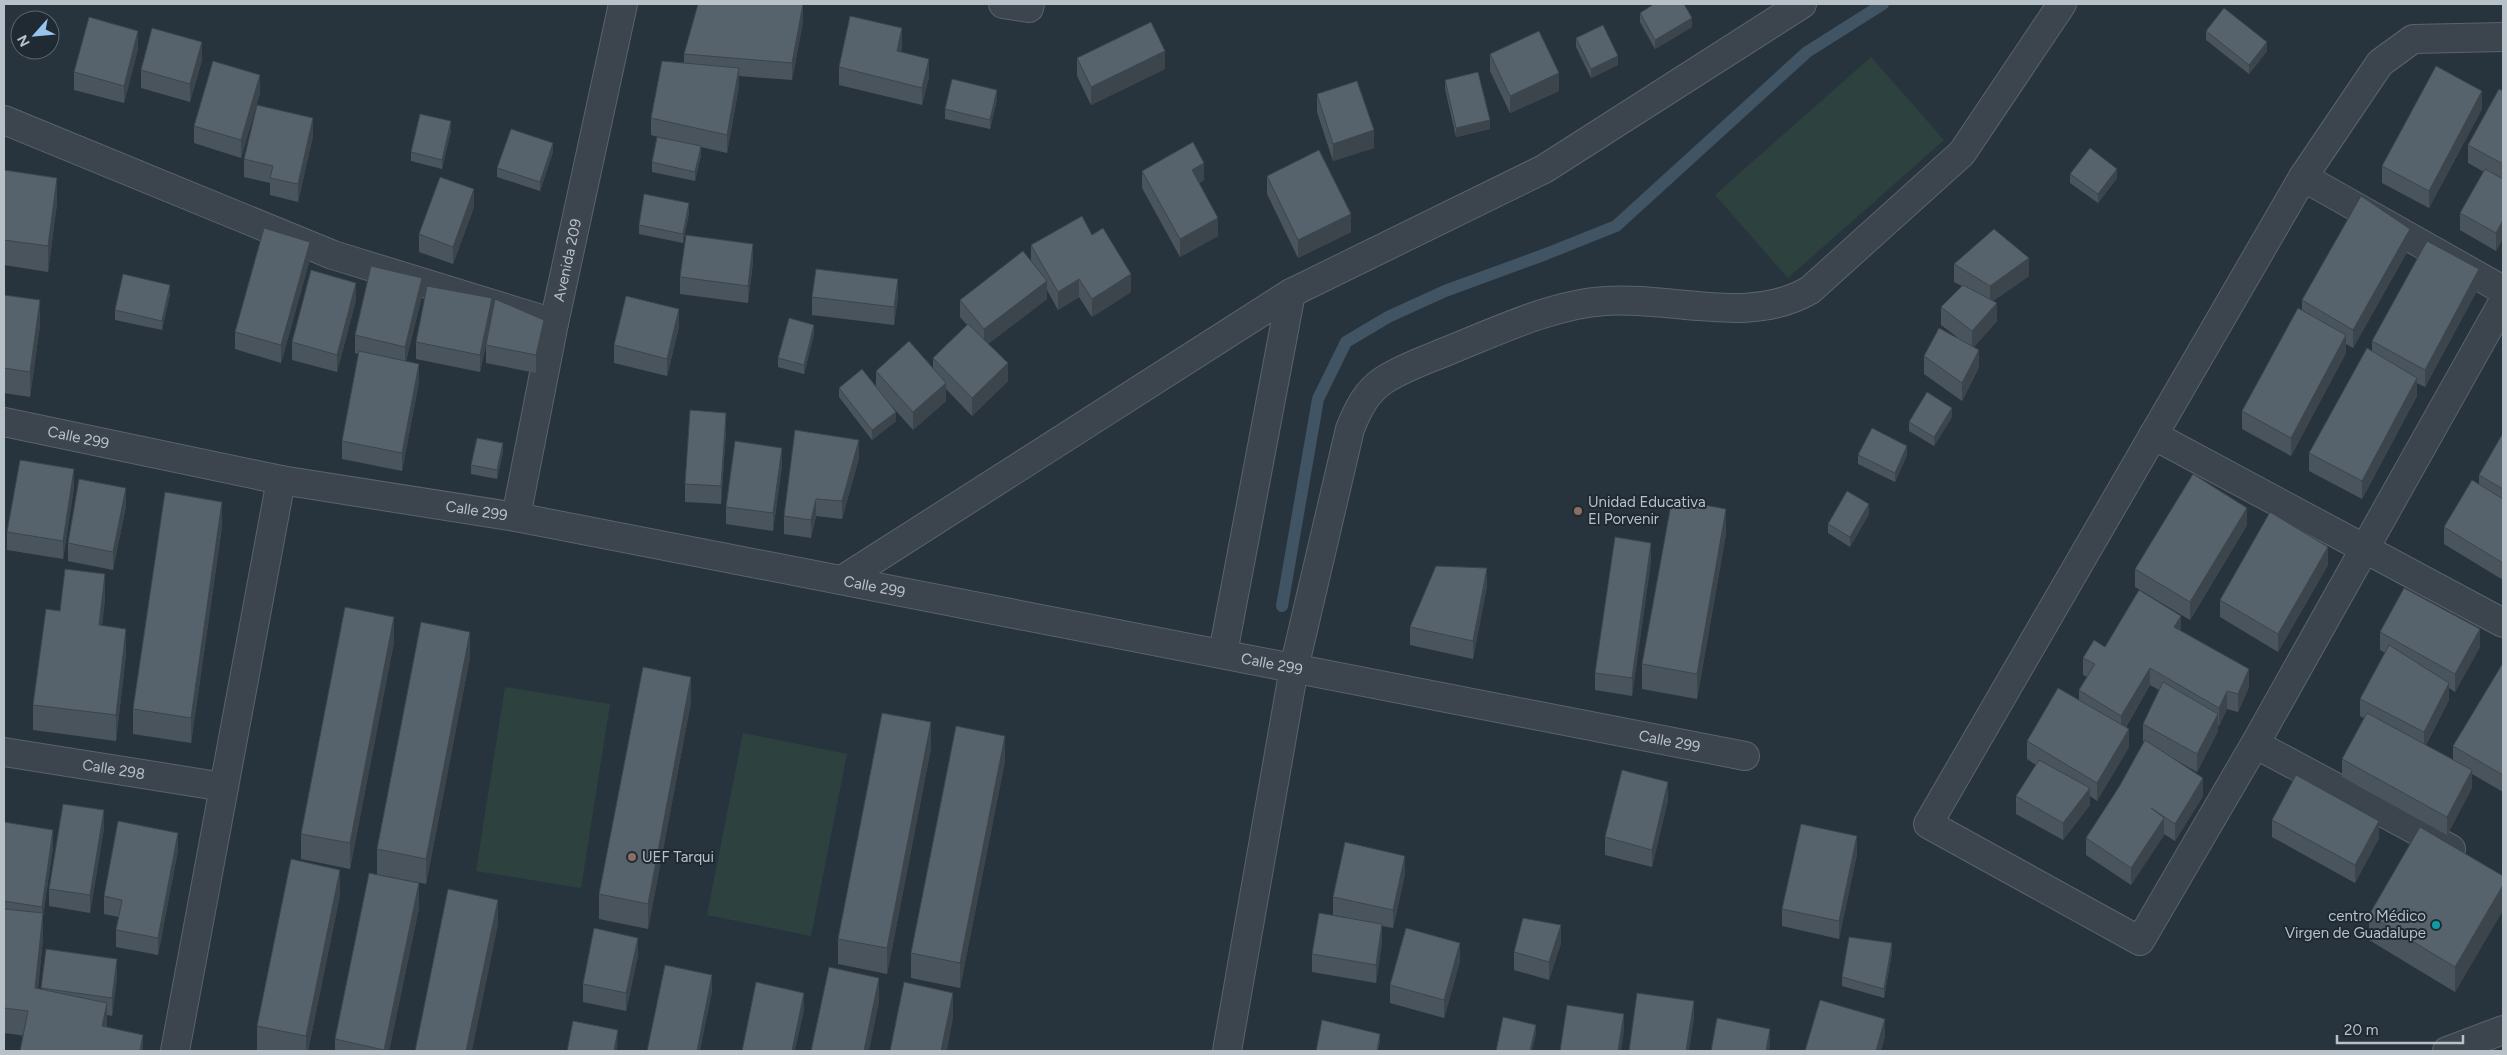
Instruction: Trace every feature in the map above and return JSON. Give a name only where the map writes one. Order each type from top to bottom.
[{"type":"street","name":"Avenida 209","points":[[516,517],[554,322],[623,4]]},
{"type":"street","points":[[842,580],[1291,293],[1544,169],[1802,4]]},
{"type":"street","points":[[1227,1051],[1294,668],[1350,428],[1359,406],[1372,390],[1384,380],[1408,367],[1495,331],[1564,308],[1604,301],[1643,300],[1735,307],[1774,305],[1792,300],[1810,290],[1962,153],[2062,4]]},
{"type":"street","points":[[2503,37],[2413,39],[2380,63],[2303,176],[1928,824],[2140,941],[2255,744],[2503,302]]},
{"type":"street","points":[[4,120],[333,255],[554,322]]},
{"type":"street","points":[[2303,176],[2503,290]]},
{"type":"street","points":[[1223,653],[1291,293]]},
{"type":"street","name":"Calle 299","points":[[4,422],[281,480],[516,517],[1745,756]]},
{"type":"street","points":[[2152,435],[2503,623]]},
{"type":"street","points":[[174,1051],[281,480]]},
{"type":"street","points":[[2255,744],[2455,851]]},
{"type":"street","name":"Calle 298","points":[[4,752],[224,787]]},
{"type":"street","points":[[2447,1051],[2503,1030]]},
{"type":"green space","points":[[1871,57],[1944,140],[1788,278],[1715,195]]},
{"type":"green space","points":[[505,687],[610,704],[581,888],[476,871]]},
{"type":"green space","points":[[743,733],[847,754],[811,936],[707,915]]},
{"type":"building","points":[[698,4],[803,4],[792,63],[684,54]]},
{"type":"building","points":[[1654,4],[1684,4],[1692,18],[1655,40],[1640,13]]},
{"type":"building","points":[[2224,8],[2267,42],[2249,65],[2206,31]]},
{"type":"building","points":[[850,16],[902,28],[897,51],[929,59],[922,88],[839,67]]},
{"type":"building","points":[[89,17],[138,31],[124,86],[74,72]]},
{"type":"building","points":[[1151,22],[1165,51],[1091,87],[1077,58]]},
{"type":"building","points":[[1603,25],[1618,56],[1591,69],[1576,38]]},
{"type":"building","points":[[152,28],[202,42],[190,84],[141,70]]},
{"type":"building","points":[[1539,31],[1559,73],[1510,96],[1490,54]]},
{"type":"building","points":[[213,61],[260,75],[241,140],[194,126]]},
{"type":"building","points":[[662,61],[739,68],[727,135],[651,118]]},
{"type":"building","points":[[2436,66],[2482,91],[2429,191],[2382,166]]},
{"type":"building","points":[[1478,72],[1490,120],[1456,128],[1445,80]]},
{"type":"building","points":[[952,79],[997,90],[990,120],[945,109]]},
{"type":"building","points":[[1357,81],[1374,130],[1333,144],[1317,94]]},
{"type":"building","points":[[2499,89],[2503,91],[2503,164],[2468,145]]},
{"type":"building","points":[[257,105],[313,118],[298,184],[270,178],[273,166],[244,159]]},
{"type":"building","points":[[420,114],[451,121],[442,160],[411,152]]},
{"type":"building","points":[[511,129],[553,143],[540,182],[497,168]]},
{"type":"building","points":[[657,137],[701,146],[695,172],[652,162]]},
{"type":"building","points":[[1193,142],[1204,163],[1192,170],[1218,218],[1180,239],[1142,171]]},
{"type":"building","points":[[2090,148],[2117,169],[2098,194],[2070,174]]},
{"type":"building","points":[[1319,150],[1351,214],[1298,240],[1267,176]]},
{"type":"building","points":[[2485,169],[2503,179],[2503,220],[2496,233],[2460,213]]},
{"type":"building","points":[[4,170],[57,178],[48,246],[4,240]]},
{"type":"building","points":[[440,177],[474,189],[453,247],[419,234]]},
{"type":"building","points":[[644,194],[689,203],[683,234],[639,225]]},
{"type":"building","points":[[2361,196],[2410,229],[2353,330],[2302,300]]},
{"type":"building","points":[[1082,216],[1092,235],[1103,228],[1131,274],[1092,299],[1079,279],[1058,292],[1031,245]]},
{"type":"building","points":[[264,228],[310,242],[281,345],[235,332]]},
{"type":"building","points":[[1994,229],[2029,258],[1990,286],[1954,264]]},
{"type":"building","points":[[686,235],[753,244],[748,286],[680,277]]},
{"type":"building","points":[[2427,241],[2479,269],[2425,370],[2372,341]]},
{"type":"building","points":[[1023,251],[1047,281],[984,329],[960,300]]},
{"type":"building","points":[[371,266],[422,278],[405,347],[355,335]]},
{"type":"building","points":[[816,269],[898,279],[894,307],[812,297]]},
{"type":"building","points":[[311,270],[356,283],[337,355],[292,342]]},
{"type":"building","points":[[123,274],[170,285],[162,321],[115,310]]},
{"type":"building","points":[[1963,285],[1997,303],[1972,331],[1941,307]]},
{"type":"building","points":[[427,286],[492,298],[480,355],[416,342]]},
{"type":"building","points":[[4,295],[40,300],[30,372],[4,368]]},
{"type":"building","points":[[626,296],[679,309],[667,359],[614,345]]},
{"type":"building","points":[[495,299],[544,320],[536,355],[486,345]]},
{"type":"building","points":[[2298,308],[2346,335],[2291,438],[2242,411]]},
{"type":"building","points":[[789,318],[814,325],[804,365],[778,358]]},
{"type":"building","points":[[968,324],[1008,363],[972,398],[933,358]]},
{"type":"building","points":[[1939,328],[1979,350],[1962,383],[1924,356]]},
{"type":"building","points":[[909,341],[946,383],[913,412],[876,371]]},
{"type":"building","points":[[2367,348],[2417,378],[2362,481],[2309,453]]},
{"type":"building","points":[[359,351],[419,364],[402,453],[342,441]]},
{"type":"building","points":[[862,369],[896,412],[872,430],[839,388]]},
{"type":"building","points":[[1927,392],[1952,408],[1934,437],[1909,422]]},
{"type":"building","points":[[690,410],[726,413],[721,486],[685,484]]},
{"type":"building","points":[[1872,428],[1907,446],[1895,473],[1858,455]]},
{"type":"building","points":[[795,430],[859,440],[842,501],[816,499],[811,520],[784,516]]},
{"type":"building","points":[[2503,433],[2503,489],[2479,475]]},
{"type":"building","points":[[477,438],[503,443],[497,470],[471,465]]},
{"type":"building","points":[[735,441],[782,448],[773,513],[726,507]]},
{"type":"building","points":[[20,460],[74,469],[63,541],[7,532]]},
{"type":"building","points":[[2193,474],[2247,508],[2190,602],[2135,569]]},
{"type":"building","points":[[79,479],[126,488],[113,552],[68,543]]},
{"type":"building","points":[[2472,480],[2503,499],[2503,563],[2444,527]]},
{"type":"building","points":[[1847,491],[1869,504],[1850,537],[1828,524]]},
{"type":"building","points":[[165,492],[222,502],[191,718],[133,709]]},
{"type":"building","points":[[1672,499],[1726,509],[1697,674],[1642,664]]},
{"type":"building","points":[[2270,512],[2328,547],[2278,634],[2220,600]]},
{"type":"building","points":[[1615,537],[1651,543],[1632,678],[1595,673]]},
{"type":"building","points":[[1436,566],[1487,568],[1473,641],[1410,627]]},
{"type":"building","points":[[65,569],[105,574],[99,625],[126,629],[116,715],[33,705],[46,609],[60,611]]},
{"type":"building","points":[[2404,588],[2480,629],[2455,674],[2380,632]]},
{"type":"building","points":[[2139,590],[2181,616],[2174,627],[2249,669],[2238,694],[2227,691],[2219,708],[2150,668],[2121,716],[2079,690],[2095,664],[2083,658],[2094,640],[2105,647]]},
{"type":"building","points":[[345,607],[394,617],[350,843],[301,834]]},
{"type":"building","points":[[421,622],[470,632],[426,859],[377,849]]},
{"type":"building","points":[[2389,645],[2449,683],[2424,732],[2360,699]]},
{"type":"building","points":[[2503,663],[2503,775],[2453,746]]},
{"type":"building","points":[[643,667],[691,677],[648,904],[599,894]]},
{"type":"building","points":[[2163,682],[2218,714],[2197,754],[2143,724]]},
{"type":"building","points":[[2058,688],[2129,729],[2097,783],[2027,741]]},
{"type":"building","points":[[882,713],[931,722],[887,948],[838,939]]},
{"type":"building","points":[[2367,713],[2472,770],[2447,817],[2342,759]]},
{"type":"building","points":[[956,726],[1005,736],[960,963],[911,953]]},
{"type":"building","points":[[2145,740],[2203,778],[2175,824],[2151,808],[2164,818],[2131,868],[2086,838],[2119,787]]},
{"type":"building","points":[[2039,760],[2090,788],[2063,823],[2016,796]]},
{"type":"building","points":[[1622,770],[1668,782],[1652,850],[1605,837]]},
{"type":"building","points":[[2296,775],[2379,821],[2355,865],[2272,820]]},
{"type":"building","points":[[63,804],[104,810],[90,895],[49,889]]},
{"type":"building","points":[[118,821],[178,833],[158,938],[116,930],[122,900],[104,896]]},
{"type":"building","points":[[4,822],[53,830],[42,907],[4,901]]},
{"type":"building","points":[[1801,824],[1857,836],[1839,921],[1782,909]]},
{"type":"building","name":"centro Médico Virgen de Guadalupe","points":[[2420,827],[2503,876],[2503,885],[2455,967],[2369,915]]},
{"type":"building","points":[[1345,842],[1405,856],[1393,910],[1333,897]]},
{"type":"building","points":[[291,859],[340,870],[306,1036],[257,1026]]},
{"type":"building","points":[[369,873],[419,883],[384,1050],[335,1039]]},
{"type":"building","points":[[448,889],[498,900],[466,1051],[415,1051]]},
{"type":"building","points":[[4,909],[43,913],[35,988],[107,1003],[102,1026],[143,1035],[140,1051],[20,1051],[28,1011],[4,1008]]},
{"type":"building","points":[[1319,913],[1382,924],[1376,965],[1312,954]]},
{"type":"building","points":[[1523,918],[1561,925],[1549,962],[1514,952]]},
{"type":"building","points":[[594,928],[638,938],[626,993],[583,984]]},
{"type":"building","points":[[1406,928],[1460,943],[1444,1000],[1390,985]]},
{"type":"building","points":[[1849,937],[1892,943],[1884,989],[1842,977]]},
{"type":"building","points":[[46,949],[117,959],[112,998],[41,988]]},
{"type":"building","points":[[665,965],[712,975],[697,1051],[647,1051]]},
{"type":"building","points":[[829,967],[879,978],[864,1051],[811,1051]]},
{"type":"building","points":[[756,982],[804,993],[792,1051],[742,1051]]},
{"type":"building","points":[[904,982],[953,993],[941,1051],[890,1051]]},
{"type":"building","points":[[1637,993],[1694,1001],[1686,1051],[1629,1051]]},
{"type":"building","points":[[1820,1000],[1885,1019],[1876,1051],[1805,1051]]},
{"type":"building","points":[[1567,1005],[1624,1014],[1618,1051],[1560,1051]]},
{"type":"building","points":[[1503,1017],[1536,1025],[1530,1051],[1496,1051]]},
{"type":"building","points":[[1717,1018],[1770,1029],[1766,1051],[1711,1051]]},
{"type":"building","points":[[1322,1020],[1380,1034],[1377,1051],[1316,1051]]},
{"type":"building","points":[[573,1021],[618,1030],[614,1051],[567,1051]]},
{"type":"waterway","points":[[1282,606],[1318,399],[1346,342],[1388,317],[1445,291],[1616,226],[1807,52],[1883,4]]},
{"type":"place","name":"Unidad Educativa El Porvenir","points":[[1578,511]]},
{"type":"place","name":"UEF Tarqui","points":[[632,857]]},
{"type":"place","name":"centro Médico Virgen de Guadalupe","points":[[2436,925]]}]
